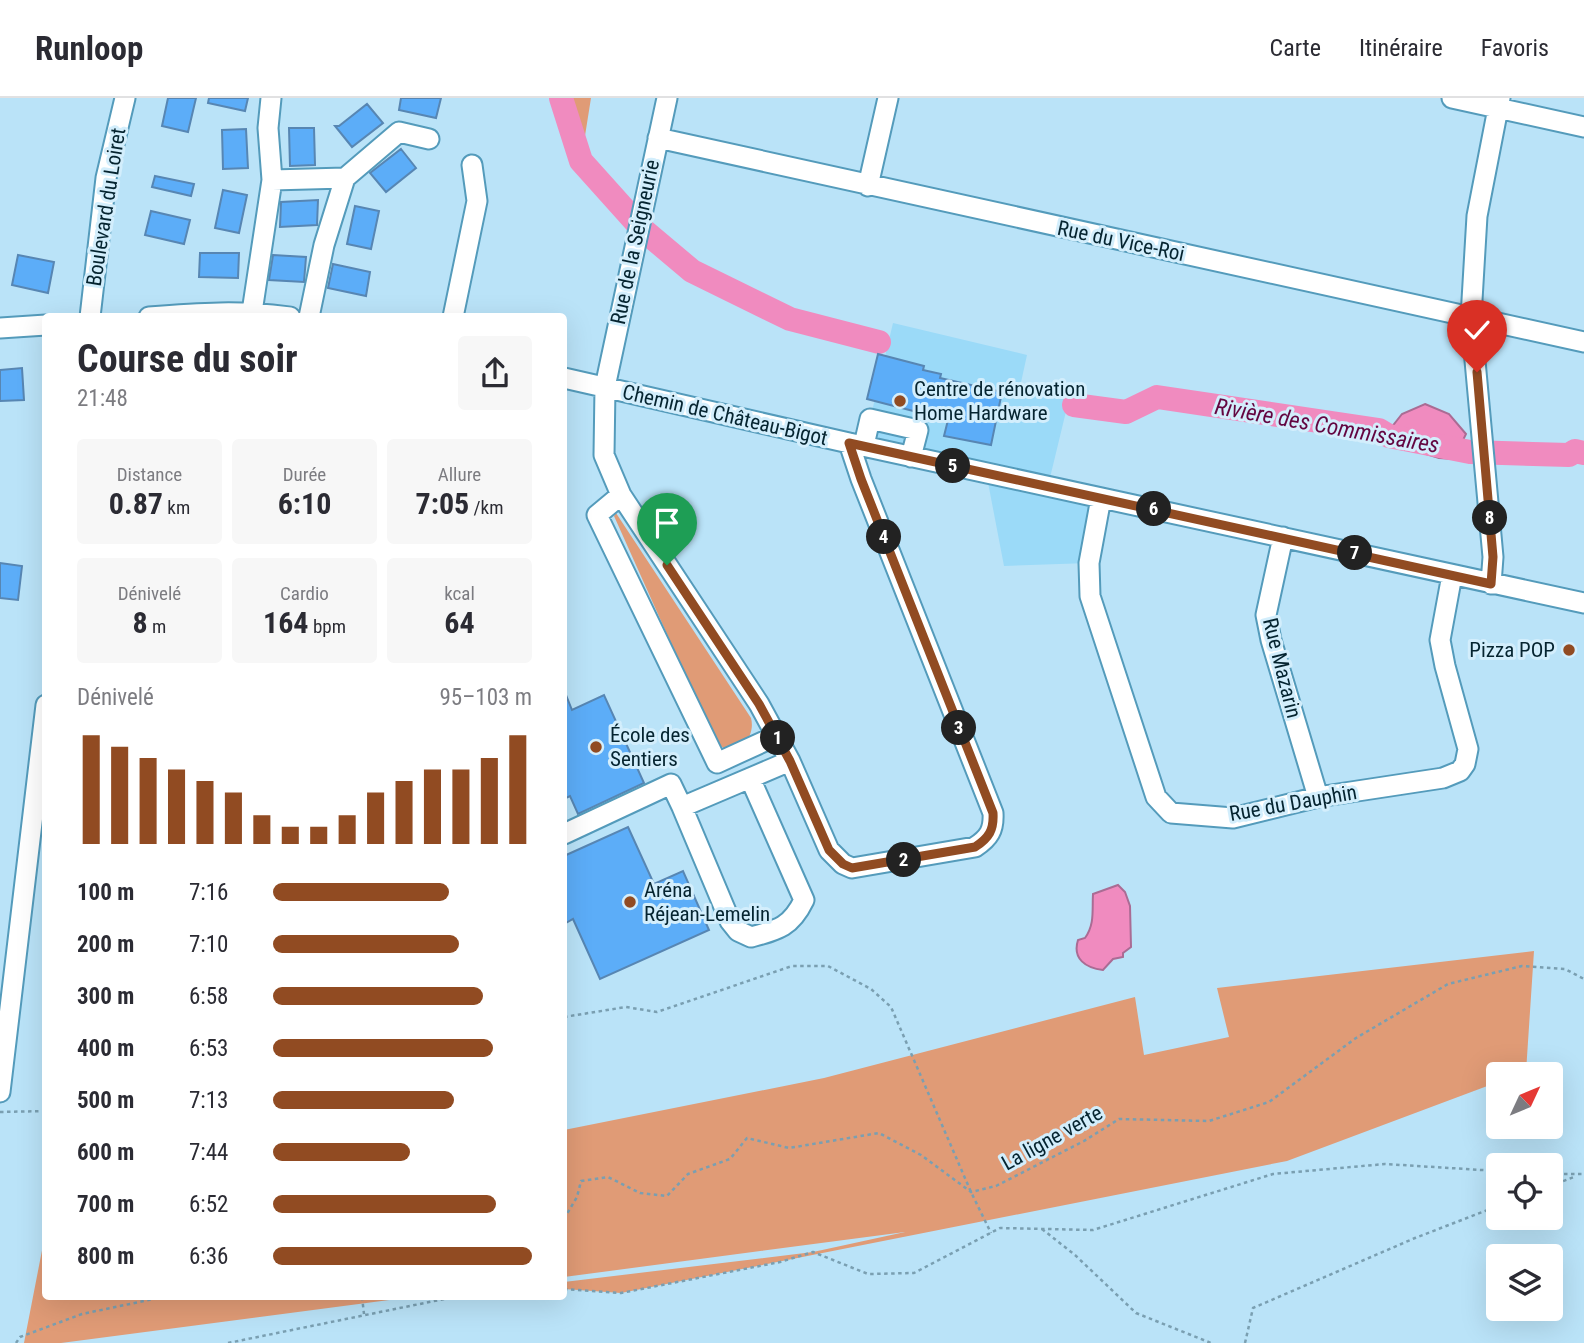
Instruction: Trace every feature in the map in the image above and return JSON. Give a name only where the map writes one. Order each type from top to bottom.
[{"type":"street","name":"Boulevard du Loiret","points":[[90,313],[106,178],[125,98]]},
{"type":"street","points":[[252,312],[272,180],[268,128],[271,98]]},
{"type":"street","name":"Rue de la Seigneurie","points":[[667,98],[605,387],[604,455],[621,495],[759,704],[790,761],[829,850],[843,864],[852,868],[975,847],[985,841],[994,824],[993,813],[861,479],[857,444]]},
{"type":"street","points":[[868,186],[888,98]]},
{"type":"street","points":[[1452,98],[1499,103],[1584,127]]},
{"type":"street","points":[[1491,584],[1493,557],[1471,317],[1477,216],[1499,103]]},
{"type":"street","points":[[310,313],[324,245],[345,178],[399,132],[429,139]]},
{"type":"street","name":"Rue du Vice-Roi","points":[[658,138],[1584,342]]},
{"type":"street","points":[[454,313],[477,201],[472,165]]},
{"type":"street","points":[[272,180],[345,178]]},
{"type":"street","points":[[202,313],[260,313]]},
{"type":"street","points":[[0,328],[42,325]]},
{"type":"street","name":"Chemin de Château-Bigot","points":[[567,378],[911,457],[1584,603]]},
{"type":"street","points":[[857,444],[870,419],[918,430],[911,457]]},
{"type":"street","points":[[621,495],[597,514],[717,763],[776,736]]},
{"type":"street","name":"Rue du Dauphin","points":[[1101,498],[1089,563],[1090,596],[1156,797],[1171,813],[1233,818],[1318,797],[1443,778],[1460,771],[1465,764],[1468,749],[1440,640],[1452,575]]},
{"type":"street","name":"Rue Mazarin","points":[[1283,537],[1266,615],[1270,640],[1318,797]]},
{"type":"street","points":[[0,1092],[42,738]]},
{"type":"street","points":[[682,807],[790,761]]},
{"type":"street","points":[[567,833],[671,784],[730,922],[738,931],[751,937],[776,930],[795,918],[804,900],[750,778]]},
{"type":"path","points":[[567,1017],[626,1007],[657,1012],[792,966],[828,965],[871,989],[891,1007],[991,1233]]},
{"type":"path","name":"La ligne verte","points":[[971,1192],[996,1186],[1084,1141],[1119,1119],[1209,1121],[1269,1102],[1356,1038],[1448,984],[1522,967],[1565,969],[1584,979]]},
{"type":"path","points":[[0,1112],[42,1111]]},
{"type":"path","points":[[567,1217],[581,1181],[608,1177],[640,1193],[667,1195],[688,1174],[730,1159],[747,1138],[789,1148],[880,1133],[921,1155],[971,1192]]},
{"type":"path","points":[[567,1289],[621,1293],[780,1262],[813,1252],[868,1274],[914,1273],[1000,1228],[1093,1230],[1273,1174],[1385,1164],[1486,1170]]},
{"type":"path","points":[[1563,1181],[1584,1174]]},
{"type":"path","points":[[1563,1175],[1576,1176]]},
{"type":"path","points":[[1245,1343],[1253,1308],[1415,1238],[1486,1211]]},
{"type":"path","points":[[1042,1229],[1075,1255],[1136,1313],[1211,1343]]},
{"type":"path","points":[[16,1343],[19,1337],[82,1314],[149,1300]]},
{"type":"path","points":[[362,1300],[364,1315]]},
{"type":"path","points":[[228,1343],[439,1300]]},
{"type":"shaded area","points":[[561,98],[591,98],[581,161]]},
{"type":"shaded area","points":[[893,323],[1027,355],[1020,387],[1069,399],[1048,486],[1101,498],[1089,563],[1004,566],[986,472],[864,445]]},
{"type":"shaded area","points":[[1425,404],[1449,414],[1466,434],[1454,459],[1439,458],[1406,448],[1391,428],[1402,414]]},
{"type":"shaded area","points":[[616,513],[751,718],[749,738],[740,747],[728,750],[714,739],[614,516]]},
{"type":"shaded area","points":[[1118,885],[1125,892],[1130,906],[1131,947],[1123,953],[1123,957],[1113,959],[1103,970],[1097,969],[1086,965],[1079,957],[1078,940],[1085,938],[1090,927],[1093,894]]},
{"type":"shaded area","points":[[1534,951],[1527,1062],[1486,1062],[1486,1086],[1287,1161],[621,1293],[567,1289],[567,1282],[813,1252],[905,1232],[567,1277],[567,1129],[824,1078],[1135,997],[1144,1055],[1229,1037],[1217,988]]},
{"type":"shaded area","points":[[42,1250],[42,1300],[389,1300],[61,1343],[24,1343]]},
{"type":"building","points":[[168,98],[196,98],[188,132],[162,126]]},
{"type":"building","points":[[209,98],[248,98],[245,111],[208,103]]},
{"type":"building","points":[[401,98],[441,98],[436,118],[399,110]]},
{"type":"building","points":[[367,104],[383,123],[352,147],[335,126],[339,126]]},
{"type":"building","points":[[289,128],[314,128],[315,165],[290,166]]},
{"type":"building","points":[[246,129],[248,168],[223,169],[222,130]]},
{"type":"building","points":[[401,149],[416,168],[386,192],[370,173]]},
{"type":"building","points":[[155,176],[194,184],[191,196],[152,187]]},
{"type":"building","points":[[223,190],[247,195],[239,233],[215,228]]},
{"type":"building","points":[[318,200],[317,225],[280,227],[281,202]]},
{"type":"building","points":[[355,206],[379,211],[371,249],[347,244]]},
{"type":"building","points":[[151,211],[190,220],[184,244],[145,235]]},
{"type":"building","points":[[200,253],[239,253],[238,278],[199,277]]},
{"type":"building","points":[[18,255],[54,262],[48,293],[12,285]]},
{"type":"building","points":[[273,255],[306,257],[304,282],[269,280]]},
{"type":"building","points":[[333,264],[370,272],[366,296],[328,288]]},
{"type":"building","points":[[878,354],[924,366],[923,370],[941,374],[940,378],[1002,392],[991,445],[944,436],[948,420],[867,399]]},
{"type":"building","points":[[22,368],[24,400],[0,401],[0,370]]},
{"type":"building","points":[[0,563],[22,566],[18,600],[0,598]]},
{"type":"building","name":"École des Sentiers","points":[[604,695],[644,783],[578,814],[570,796],[567,798],[567,698],[572,710]]},
{"type":"building","name":"Aréna Réjean‑Lemelin","points":[[628,827],[654,884],[683,871],[709,930],[600,979],[573,919],[567,922],[567,855]]},
{"type":"waterway","name":"Rivière des Commissaires","points":[[561,98],[581,161],[642,229],[692,271],[790,319],[879,342]]},
{"type":"waterway","name":"Rivière des Commissaires","points":[[1074,405],[1126,412],[1157,397],[1379,430],[1389,436],[1470,452],[1569,455],[1575,451],[1584,453]]},
{"type":"place","name":"Centre de rénovation Home Hardware","points":[[900,401]]},
{"type":"place","name":"Pizza POP","points":[[1569,650]]},
{"type":"place","name":"École des Sentiers","points":[[596,747]]},
{"type":"place","name":"Aréna Réjean‑Lemelin","points":[[630,902]]},
{"type":"route","points":[[667,565],[759,704],[790,761],[835,858],[852,868],[975,847],[985,841],[991,832],[994,824],[993,813],[849,443],[1491,584],[1493,557],[1477,372]]}]
